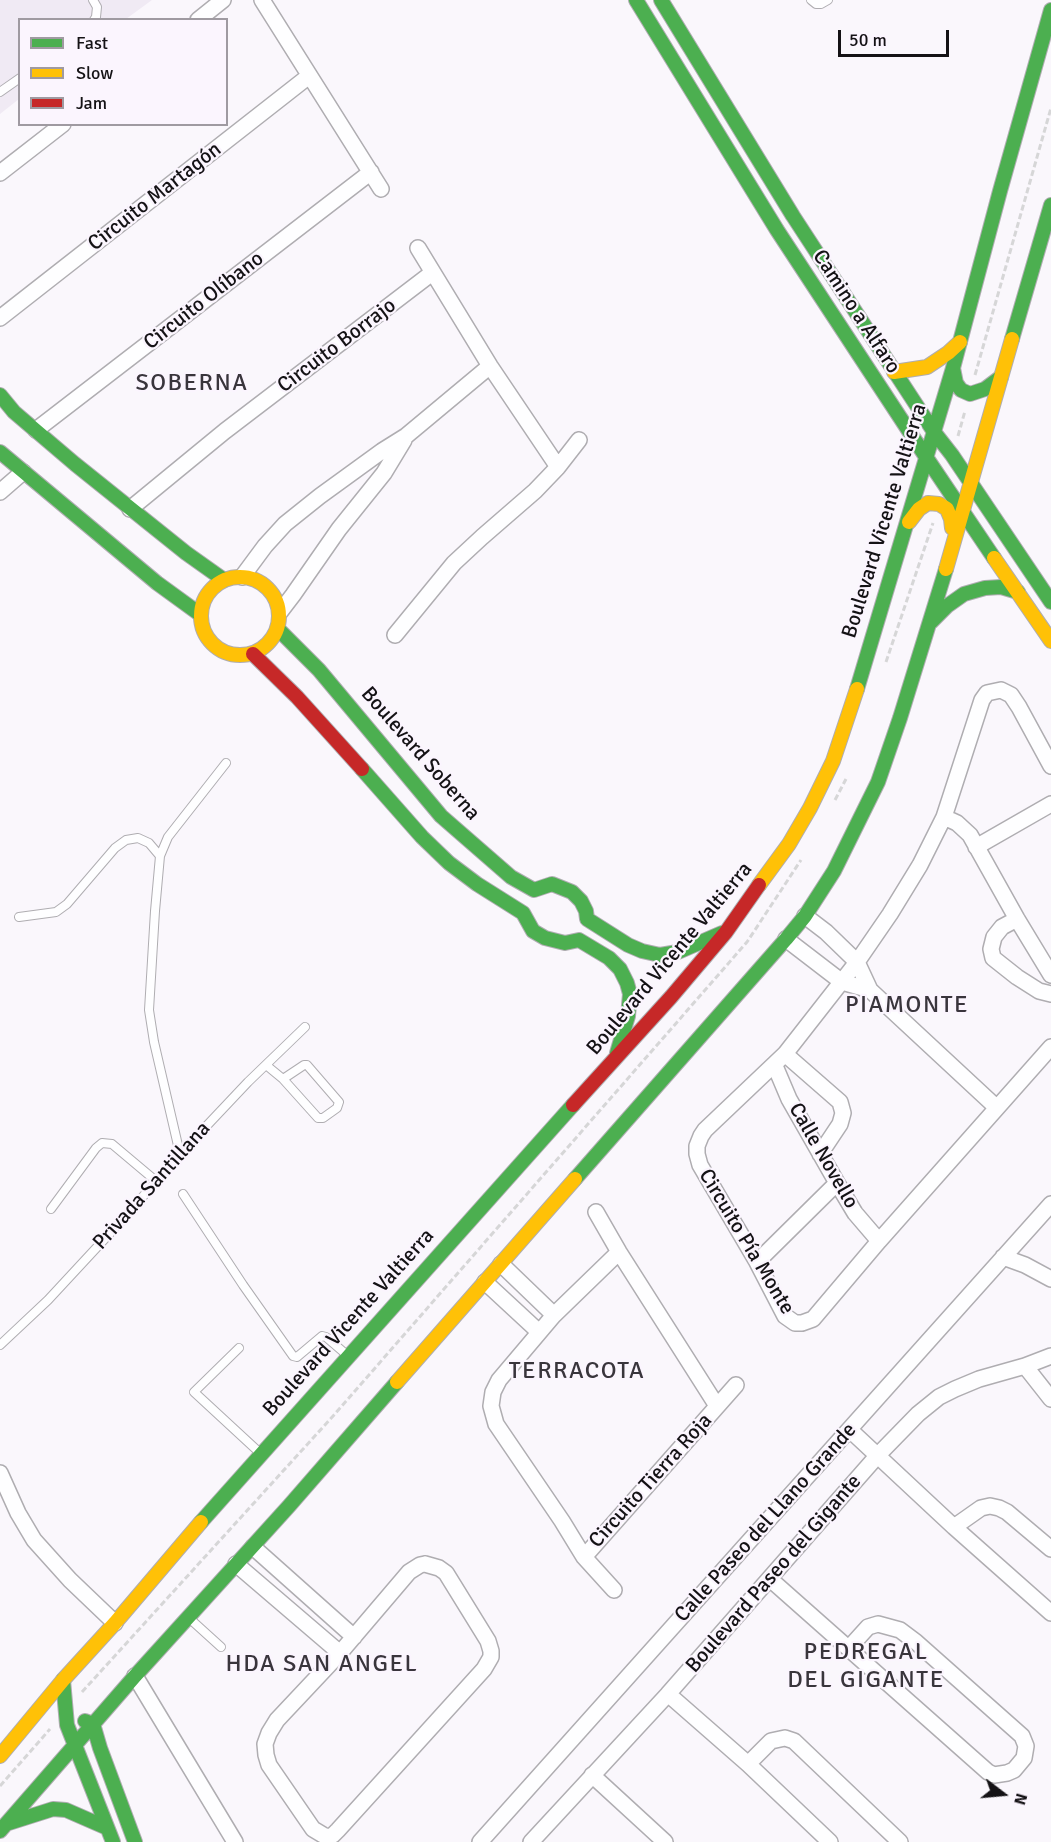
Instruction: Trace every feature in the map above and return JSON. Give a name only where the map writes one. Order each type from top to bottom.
[{"type":"main road","name":"Camino a Alfaro","points":[[636,0],[777,230],[926,457],[1051,641]]},
{"type":"main road","name":"Camino a Alfaro","points":[[661,0],[793,216],[894,372],[1051,602]]},
{"type":"main road","name":"Boulevard Vicente Valtierra","points":[[0,1756],[63,1680],[261,1454],[615,1060],[726,932],[789,844],[833,761],[908,523],[1051,10]]},
{"type":"main road","points":[[3,1828],[135,1676],[253,1547],[805,916],[834,871],[878,782],[953,547],[1051,205]]},
{"type":"main road","points":[[894,372],[927,367],[960,342]]},
{"type":"main road","points":[[953,368],[956,383],[961,390],[970,394],[985,389],[1001,377]]},
{"type":"main road","points":[[0,395],[11,415],[36,430],[130,508],[224,580]]},
{"type":"main road","points":[[0,452],[157,583],[201,615]]},
{"type":"main road","points":[[908,523],[919,509],[928,503],[939,504],[947,510],[951,519],[953,547]]},
{"type":"main road","points":[[242,577],[255,580],[267,587],[276,598],[280,612],[278,629],[263,649],[253,654],[234,655],[217,648],[208,639],[202,628],[201,615],[204,601],[212,589],[224,580],[242,577]]},
{"type":"main road","points":[[928,624],[964,594],[985,588],[1000,587],[1018,592]]},
{"type":"main road","name":"Boulevard Soberna","points":[[278,629],[319,670],[441,816],[511,877],[534,890]]},
{"type":"main road","points":[[253,654],[297,697],[422,837],[449,863],[523,913],[533,931],[545,938],[565,943],[579,940],[609,958],[620,969],[630,994],[628,1016],[615,1060]]},
{"type":"main road","points":[[523,913],[529,895],[543,886],[552,885],[572,892],[581,901],[586,911],[587,925],[579,940]]},
{"type":"main road","points":[[587,919],[628,945],[660,955],[678,952],[726,932]]},
{"type":"main road","points":[[63,1680],[68,1725],[112,1842]]},
{"type":"main road","points":[[65,1711],[93,1724],[135,1842]]},
{"type":"main road","points":[[3,1828],[40,1812],[53,1809],[66,1810],[105,1827]]},
{"type":"street","points":[[200,18],[223,0]]},
{"type":"street","points":[[262,0],[381,189]]},
{"type":"street","name":"Circuito Martagón","points":[[0,318],[309,76]]},
{"type":"street","points":[[0,173],[60,126]]},
{"type":"street","name":"Circuito Olíbano","points":[[36,430],[371,172]]},
{"type":"street","points":[[418,248],[490,366],[558,467]]},
{"type":"street","name":"Circuito Borrajo","points":[[130,508],[225,431],[432,273]]},
{"type":"street","points":[[242,577],[285,524],[320,496],[406,436],[490,366]]},
{"type":"street","points":[[280,612],[339,529],[384,473],[406,436]]},
{"type":"street","points":[[395,635],[454,563],[535,491],[579,440]]},
{"type":"street","points":[[0,492],[23,472]]},
{"type":"street","name":"Circuito Pía Monte","points":[[1051,766],[1011,695],[1001,690],[987,693],[982,700],[944,817],[914,875],[890,914],[857,962],[785,1054],[775,1066],[705,1130],[697,1146],[697,1154],[705,1175],[757,1262],[785,1316],[795,1323],[813,1319],[996,1107],[1051,1047]]},
{"type":"street","points":[[976,847],[1051,804]]},
{"type":"street","points":[[944,817],[964,829],[1051,975]]},
{"type":"street","points":[[805,916],[826,932],[857,962],[870,990],[996,1107]]},
{"type":"street","points":[[1017,919],[1002,927],[994,937],[991,949],[993,958],[1039,991],[1051,994]]},
{"type":"street","points":[[786,939],[842,982],[870,990]]},
{"type":"street","points":[[785,1054],[840,1102],[843,1113],[840,1124],[820,1154]]},
{"type":"street","name":"Calle Novello","points":[[775,1066],[789,1099],[837,1184],[855,1213],[879,1241]]},
{"type":"street","points":[[757,1262],[837,1184]]},
{"type":"street","name":"Calle Paseo del Llano Grande","points":[[480,1842],[1051,1204]]},
{"type":"street","name":"Circuito Tierra Roja","points":[[596,1212],[717,1406]]},
{"type":"street","name":"Circuito Tierra Roja","points":[[614,1590],[584,1557],[496,1424],[491,1406],[492,1392],[499,1380],[554,1315],[619,1252]]},
{"type":"street","points":[[1004,1257],[1051,1279]]},
{"type":"street","points":[[501,1264],[554,1315]]},
{"type":"street","points":[[485,1282],[539,1332]]},
{"type":"street","name":"Boulevard Paseo del Gigante","points":[[531,1842],[668,1694],[878,1455],[918,1414],[939,1397],[955,1389],[1051,1356]]},
{"type":"street","points":[[1025,1366],[1051,1399]]},
{"type":"street","name":"Circuito Tierra Roja","points":[[584,1557],[736,1385]]},
{"type":"street","points":[[850,1430],[1051,1613]]},
{"type":"street","points":[[0,1473],[18,1513],[34,1540],[70,1580],[115,1623]]},
{"type":"street","points":[[954,1527],[981,1508],[990,1506],[999,1508],[1007,1512],[1051,1549]]},
{"type":"street","points":[[253,1547],[354,1636]]},
{"type":"street","points":[[236,1564],[340,1653]]},
{"type":"street","points":[[425,1564],[439,1568],[446,1573],[488,1641],[491,1657],[484,1669],[346,1822],[333,1835],[328,1836],[313,1828],[269,1765],[265,1744],[278,1720],[340,1653],[409,1572],[425,1564]]},
{"type":"street","points":[[770,1579],[988,1772],[994,1776],[1007,1773],[1014,1770],[1024,1758],[1026,1746],[1022,1736],[900,1630],[878,1624],[868,1627],[849,1648]]},
{"type":"street","points":[[135,1676],[235,1842]]},
{"type":"street","points":[[668,1694],[748,1764],[830,1842]]},
{"type":"street","points":[[748,1764],[771,1741],[785,1738],[794,1741],[900,1842]]},
{"type":"street","points":[[592,1775],[665,1842]]},
{"type":"lane","points":[[93,0],[97,7],[94,18]]},
{"type":"lane","points":[[811,0],[816,4],[828,0]]},
{"type":"lane","points":[[0,92],[18,79]]},
{"type":"lane","points":[[180,1154],[154,1042],[149,1010],[160,856],[168,837],[226,763]]},
{"type":"lane","points":[[19,917],[56,912],[62,908],[115,848],[126,840],[138,838],[149,843],[160,856]]},
{"type":"lane","name":"Privada Santillana","points":[[0,1345],[48,1300],[125,1218],[180,1154],[305,1028]]},
{"type":"lane","points":[[266,1065],[283,1078],[318,1118],[323,1118],[337,1108],[339,1102],[307,1065],[283,1078]]},
{"type":"lane","points":[[51,1209],[102,1143],[112,1144],[156,1181]]},
{"type":"lane","points":[[183,1194],[293,1356],[297,1356],[322,1336],[348,1356]]},
{"type":"lane","points":[[239,1348],[194,1392],[261,1454]]},
{"type":"lane","points":[[188,1617],[221,1647]]},
{"type":"shaded area","points":[[0,0],[152,0],[127,18],[18,18],[18,100],[0,114]]},
{"type":"traffic: fast","points":[[636,0],[777,230],[994,558]]},
{"type":"traffic: fast","points":[[661,0],[793,216],[934,432],[1051,602]]},
{"type":"traffic: fast","points":[[857,689],[953,368],[1051,10]]},
{"type":"traffic: fast","points":[[1012,339],[1051,205]]},
{"type":"traffic: fast","points":[[953,368],[956,383],[961,390],[970,394],[985,389],[1001,377]]},
{"type":"traffic: fast","points":[[0,395],[14,412],[75,464],[186,553],[224,580]]},
{"type":"traffic: fast","points":[[0,452],[157,583],[201,615]]},
{"type":"traffic: fast","points":[[575,1179],[786,939],[805,916],[834,871],[878,782],[946,569]]},
{"type":"traffic: fast","points":[[931,622],[947,606],[964,594],[985,588],[1001,587],[1018,592]]},
{"type":"traffic: fast","points":[[278,629],[319,670],[441,816],[511,877],[534,890],[552,884],[572,892],[581,901],[587,919],[628,945],[642,951],[660,955],[678,952],[722,933]]},
{"type":"traffic: fast","points":[[362,769],[422,837],[449,863],[523,913],[533,931],[545,938],[565,943],[579,940],[609,958],[620,969],[630,994],[628,1016],[617,1053]]},
{"type":"traffic: fast","points":[[201,1522],[573,1105]]},
{"type":"traffic: fast","points":[[0,1831],[397,1382]]},
{"type":"traffic: fast","points":[[63,1680],[67,1725],[113,1842]]},
{"type":"traffic: fast","points":[[85,1721],[93,1724],[135,1842]]},
{"type":"traffic: fast","points":[[9,1823],[53,1809],[66,1810],[105,1827]]},
{"type":"traffic: slow","points":[[946,569],[1012,339]]},
{"type":"traffic: slow","points":[[894,372],[927,367],[960,342]]},
{"type":"traffic: slow","points":[[909,522],[919,509],[928,503],[939,504],[947,509],[952,528]]},
{"type":"traffic: slow","points":[[994,558],[1051,641]]},
{"type":"traffic: slow","points":[[232,577],[248,577],[262,583],[273,594],[279,608],[279,616],[279,624],[273,638],[262,649],[248,655],[232,655],[218,649],[207,638],[201,624],[201,608],[207,594],[218,583],[232,577]]},
{"type":"traffic: slow","points":[[759,885],[789,844],[810,808],[833,761],[857,689]]},
{"type":"traffic: slow","points":[[397,1382],[575,1179]]},
{"type":"traffic: slow","points":[[0,1756],[201,1522]]},
{"type":"traffic: jam","points":[[253,654],[297,697],[362,769]]},
{"type":"traffic: jam","points":[[573,1105],[671,997],[726,932],[759,885]]},
{"type":"district","name":"SOBERNA","points":[[192,384]]},
{"type":"district","name":"PIAMONTE","points":[[907,1006]]},
{"type":"district","name":"TERRACOTA","points":[[577,1372]]},
{"type":"district","name":"HDA SAN ANGEL","points":[[322,1665]]},
{"type":"district","name":"PEDREGAL DEL GIGANTE","points":[[866,1667]]}]
